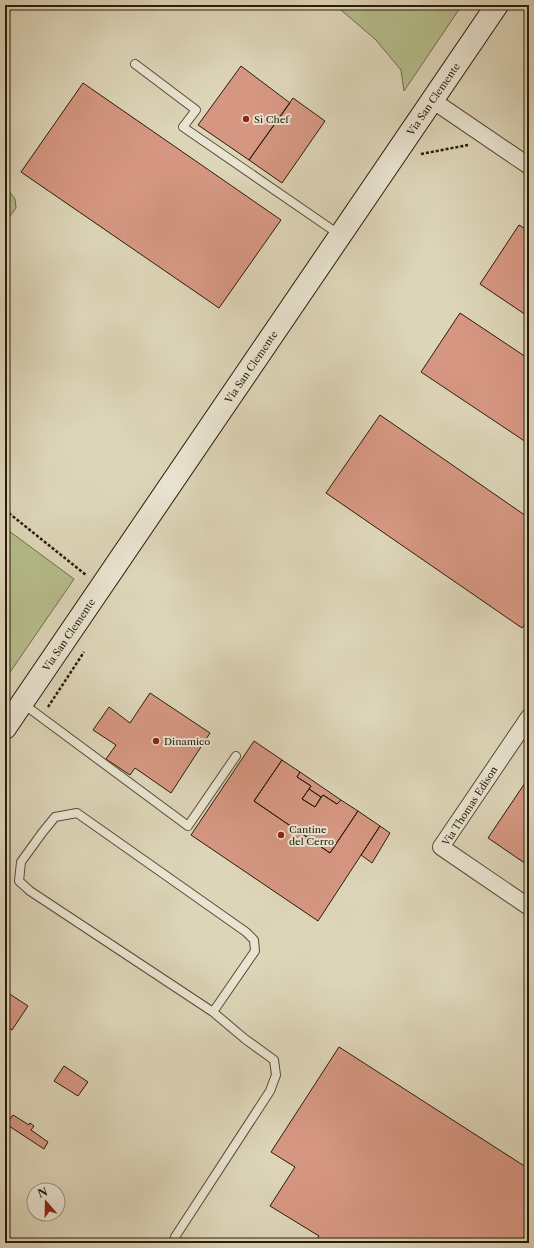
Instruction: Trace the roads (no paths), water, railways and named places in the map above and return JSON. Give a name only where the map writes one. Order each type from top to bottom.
[{"type":"main road","name":"Via San Clemente","points":[[5,728],[102,588],[497,5]]},
{"type":"street","points":[[432,100],[529,166]]},
{"type":"street","name":"Via Thomas Edison","points":[[529,717],[441,847],[529,907]]},
{"type":"lane","points":[[135,64],[196,110],[183,127],[341,235]]},
{"type":"lane","points":[[22,702],[188,826],[236,756]]},
{"type":"lane","points":[[174,1243],[175,1237],[270,1091],[276,1076],[274,1060],[245,1039],[214,1012],[30,892],[19,881],[21,862],[55,817],[77,813],[246,932],[254,940],[255,951],[214,1012]]},
{"type":"place","name":"Sì Chef","points":[[246,119]]},
{"type":"place","name":"Dinamico","points":[[156,741]]},
{"type":"place","name":"Cantine del Cerro","points":[[281,835]]}]
